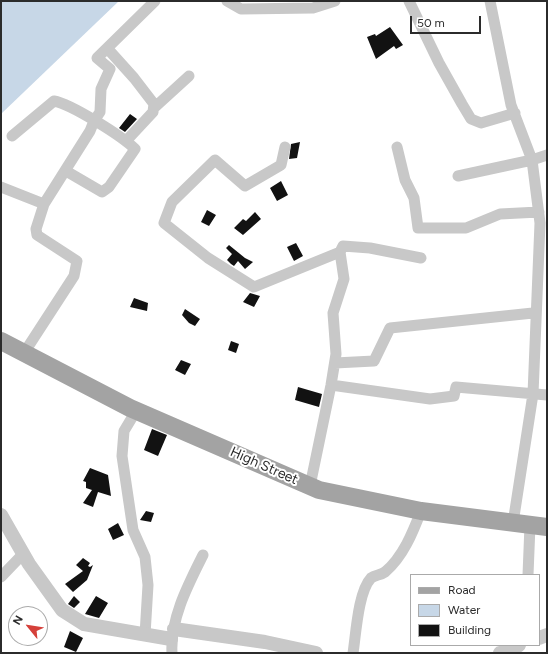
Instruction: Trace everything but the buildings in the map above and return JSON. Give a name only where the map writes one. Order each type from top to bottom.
[{"type":"main road","name":"High Street","points":[[1,341],[136,410],[319,490],[421,511],[530,525]]},
{"type":"street","points":[[24,353],[74,276],[77,261],[37,235],[36,229],[44,204],[66,171],[100,112],[101,89],[110,69],[97,58],[155,1]]},
{"type":"street","points":[[227,1],[241,9],[313,8],[335,1]]},
{"type":"street","points":[[409,1],[439,63],[471,118],[481,123],[515,113]]},
{"type":"street","points":[[490,1],[497,43],[515,113],[532,160],[539,212],[543,229],[533,394],[528,574]]},
{"type":"street","points":[[107,48],[134,78],[153,102],[155,107]]},
{"type":"street","points":[[126,141],[155,107],[189,76]]},
{"type":"street","points":[[12,136],[54,101],[62,102],[126,141],[135,149],[109,187],[102,192],[66,171]]},
{"type":"street","points":[[285,147],[282,166],[245,186],[215,160],[172,202],[164,223],[208,258],[254,287],[340,252]]},
{"type":"street","points":[[398,147],[405,180],[414,198],[418,228],[466,228],[500,214],[539,212]]},
{"type":"street","points":[[458,176],[532,160],[547,155]]},
{"type":"street","points":[[1,187],[44,204]]},
{"type":"street","points":[[310,486],[336,354],[333,313],[344,279],[340,252],[343,246],[370,248],[421,258]]},
{"type":"street","points":[[334,363],[374,361],[390,328],[533,313]]},
{"type":"street","points":[[331,385],[430,398],[454,396],[456,387],[547,394]]},
{"type":"street","points":[[136,410],[124,431],[122,456],[133,530],[145,557],[148,585],[145,635]]},
{"type":"street","points":[[353,653],[363,595],[366,588],[372,578],[385,572],[399,556],[412,533],[421,511]]},
{"type":"street","points":[[1,515],[24,554],[62,610],[84,624],[172,640],[265,642],[316,653]]},
{"type":"street","points":[[1,576],[24,554]]},
{"type":"street","points":[[172,640],[183,596],[203,554]]},
{"type":"water","points":[[1,1],[119,1],[1,114]]}]
